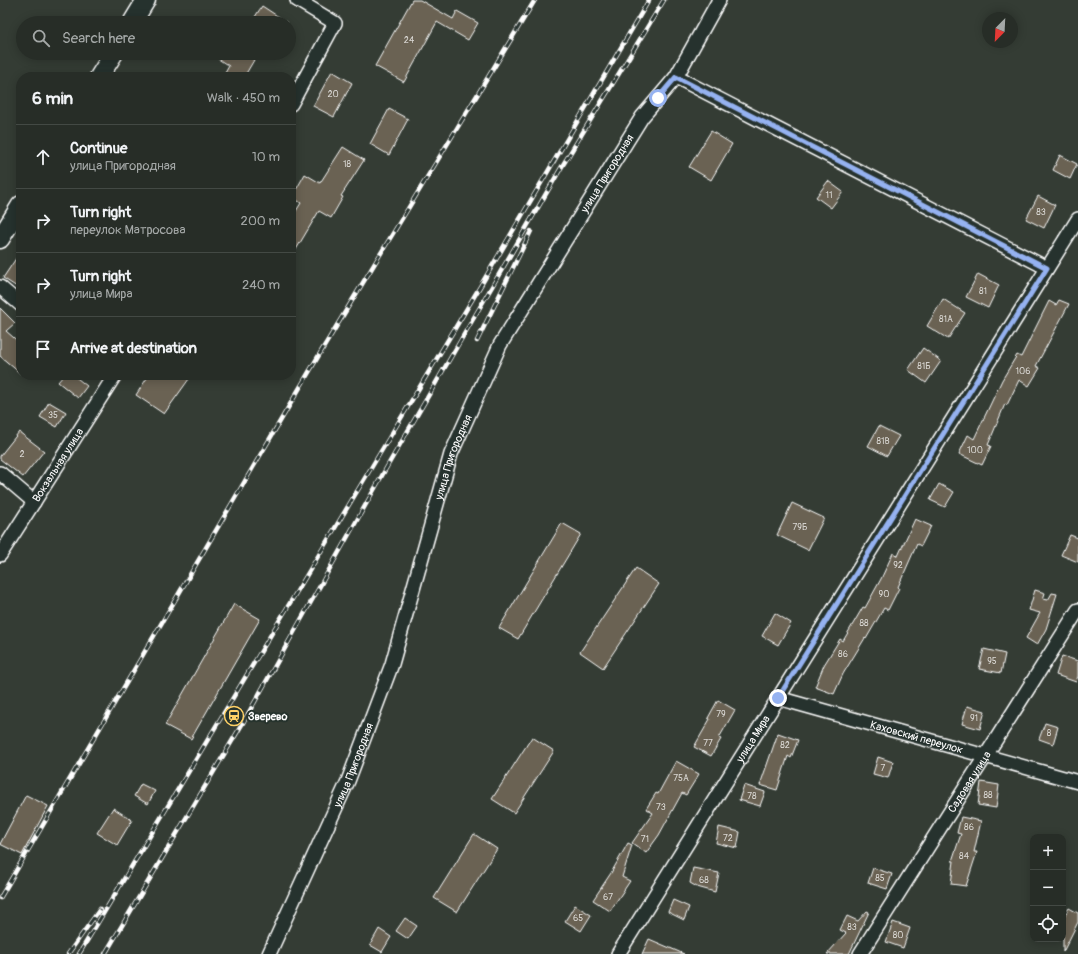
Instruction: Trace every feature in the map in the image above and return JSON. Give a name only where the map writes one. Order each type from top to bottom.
[{"type":"main road","points":[[136,16],[146,0]]},
{"type":"main road","points":[[102,72],[110,60]]},
{"type":"main road","points":[[0,238],[16,213]]},
{"type":"street","points":[[296,95],[335,23],[297,0]]},
{"type":"street","name":"улица Пригородная","points":[[269,954],[350,774],[392,664],[452,454],[500,345],[642,117],[676,77],[719,0]]},
{"type":"street","points":[[676,77],[1047,268]]},
{"type":"street","name":"улица Мира","points":[[618,954],[1078,219]]},
{"type":"street","points":[[0,287],[16,301]]},
{"type":"street","name":"Вокзальная улица","points":[[0,555],[108,380]]},
{"type":"street","points":[[0,473],[34,502]]},
{"type":"street","name":"Садовая улица","points":[[860,954],[1078,610]]},
{"type":"street","name":"Каховский переулок","points":[[778,698],[1078,782]]},
{"type":"building","points":[[412,0],[420,0],[453,19],[457,11],[478,23],[468,40],[437,22],[404,82],[375,66]]},
{"type":"building","points":[[262,6],[277,16],[256,16]]},
{"type":"building","points":[[220,60],[254,60],[247,72],[226,72],[229,66]]},
{"type":"building","points":[[332,71],[352,83],[334,117],[313,106]]},
{"type":"building","points":[[389,109],[408,119],[389,155],[370,144]]},
{"type":"building","points":[[711,131],[732,144],[711,180],[689,167]]},
{"type":"building","points":[[343,147],[364,160],[341,196],[343,197],[331,218],[319,211],[296,250],[296,211],[301,203],[296,200],[296,190],[305,174],[320,183]]},
{"type":"building","points":[[1060,155],[1077,164],[1070,179],[1053,170]]},
{"type":"building","points":[[828,181],[843,192],[831,208],[816,197]]},
{"type":"building","points":[[1038,196],[1055,205],[1044,228],[1026,219]]},
{"type":"building","points":[[16,258],[16,286],[3,278]]},
{"type":"building","points":[[978,274],[999,285],[988,308],[966,297]]},
{"type":"building","points":[[943,299],[965,313],[948,339],[927,326]]},
{"type":"building","points":[[1059,300],[1069,304],[1036,366],[1040,368],[1029,386],[1019,380],[1007,405],[1005,404],[988,445],[991,446],[982,465],[959,454],[968,435],[974,439],[1002,380],[1017,355],[1021,357],[1049,301],[1056,305]]},
{"type":"building","points":[[0,308],[15,323],[6,331],[16,340],[16,370],[0,356]]},
{"type":"building","points":[[923,348],[941,361],[926,383],[908,370]]},
{"type":"building","points":[[60,380],[79,380],[87,386],[78,398],[58,382]]},
{"type":"building","points":[[146,380],[188,380],[164,414],[136,395]]},
{"type":"building","points":[[49,402],[66,412],[57,427],[40,417]]},
{"type":"building","points":[[879,426],[899,436],[887,456],[868,446]]},
{"type":"building","points":[[19,432],[44,451],[23,477],[0,459],[0,456]]},
{"type":"building","points":[[939,484],[954,492],[945,507],[930,500]]},
{"type":"building","points":[[792,503],[824,518],[808,550],[777,535]]},
{"type":"building","points":[[915,519],[931,526],[921,546],[917,544],[898,587],[899,588],[888,610],[884,608],[843,674],[834,694],[815,687],[824,665],[840,639],[843,641],[863,607],[865,608],[893,553],[898,556]]},
{"type":"building","points":[[562,523],[581,534],[518,639],[499,628]]},
{"type":"building","points":[[1070,535],[1078,538],[1078,562],[1061,555]]},
{"type":"building","points":[[636,568],[659,584],[603,668],[580,652]]},
{"type":"building","points":[[1035,590],[1045,593],[1043,599],[1048,600],[1052,593],[1057,594],[1046,629],[1037,645],[1026,638],[1040,613],[1029,610]]},
{"type":"building","points":[[234,604],[260,619],[191,739],[165,725]]},
{"type":"building","points":[[775,613],[791,623],[778,645],[762,636]]},
{"type":"building","points":[[984,649],[1005,654],[1001,673],[979,669]]},
{"type":"building","points":[[1062,656],[1078,661],[1078,676],[1076,682],[1056,675]]},
{"type":"building","points":[[718,700],[735,710],[719,738],[721,739],[711,756],[694,747],[710,719],[708,718]]},
{"type":"building","points":[[967,706],[985,711],[980,729],[962,724]]},
{"type":"building","points":[[1045,723],[1058,727],[1053,744],[1039,739]]},
{"type":"building","points":[[778,733],[798,740],[791,758],[788,756],[777,790],[760,785]]},
{"type":"building","points":[[532,737],[554,751],[514,813],[492,799]]},
{"type":"building","points":[[878,757],[893,762],[888,778],[873,774]]},
{"type":"building","points":[[676,761],[699,774],[686,795],[682,793],[659,835],[646,853],[632,843],[653,813],[646,809],[656,793],[658,794]]},
{"type":"building","points":[[981,782],[999,785],[996,808],[978,805]]},
{"type":"building","points":[[141,784],[155,791],[148,804],[134,796]]},
{"type":"building","points":[[744,785],[765,792],[760,806],[739,800]]},
{"type":"building","points":[[26,795],[48,806],[22,855],[0,844]]},
{"type":"building","points":[[113,808],[132,820],[117,845],[97,833]]},
{"type":"building","points":[[961,817],[981,821],[974,852],[977,852],[966,886],[951,884],[954,861],[952,861],[961,834],[957,833]]},
{"type":"building","points":[[719,827],[740,832],[737,848],[716,843]]},
{"type":"building","points":[[474,834],[497,849],[457,912],[434,898]]},
{"type":"building","points":[[628,843],[632,845],[622,877],[630,881],[610,911],[593,900],[611,873]]},
{"type":"building","points":[[693,868],[719,873],[715,892],[697,887],[690,883]]},
{"type":"building","points":[[873,868],[892,874],[887,889],[868,883]]},
{"type":"building","points":[[673,900],[689,907],[684,920],[668,912]]},
{"type":"building","points":[[575,905],[591,915],[581,931],[565,921]]},
{"type":"building","points":[[1069,908],[1078,913],[1078,922],[1063,952],[1063,942],[1066,942],[1066,914]]},
{"type":"building","points":[[867,911],[869,912],[849,954],[827,954],[846,933],[840,930],[847,916],[858,921]]},
{"type":"building","points":[[405,918],[417,926],[408,939],[396,931]]},
{"type":"building","points":[[893,922],[910,928],[903,948],[886,942]]},
{"type":"building","points":[[379,929],[391,937],[382,952],[370,945]]},
{"type":"building","points":[[649,939],[684,954],[642,954]]},
{"type":"railway","points":[[0,898],[322,350],[535,0]]},
{"type":"railway","points":[[79,954],[481,285],[649,0]]},
{"type":"railway","points":[[105,954],[244,721],[388,465],[561,168],[664,0]]},
{"type":"railway","points":[[477,341],[531,231]]},
{"type":"railway","points":[[68,954],[100,909]]},
{"type":"place","name":"Зверево","points":[[234,716]]},
{"type":"route","points":[[658,98],[676,77],[1047,268],[778,698]]}]
